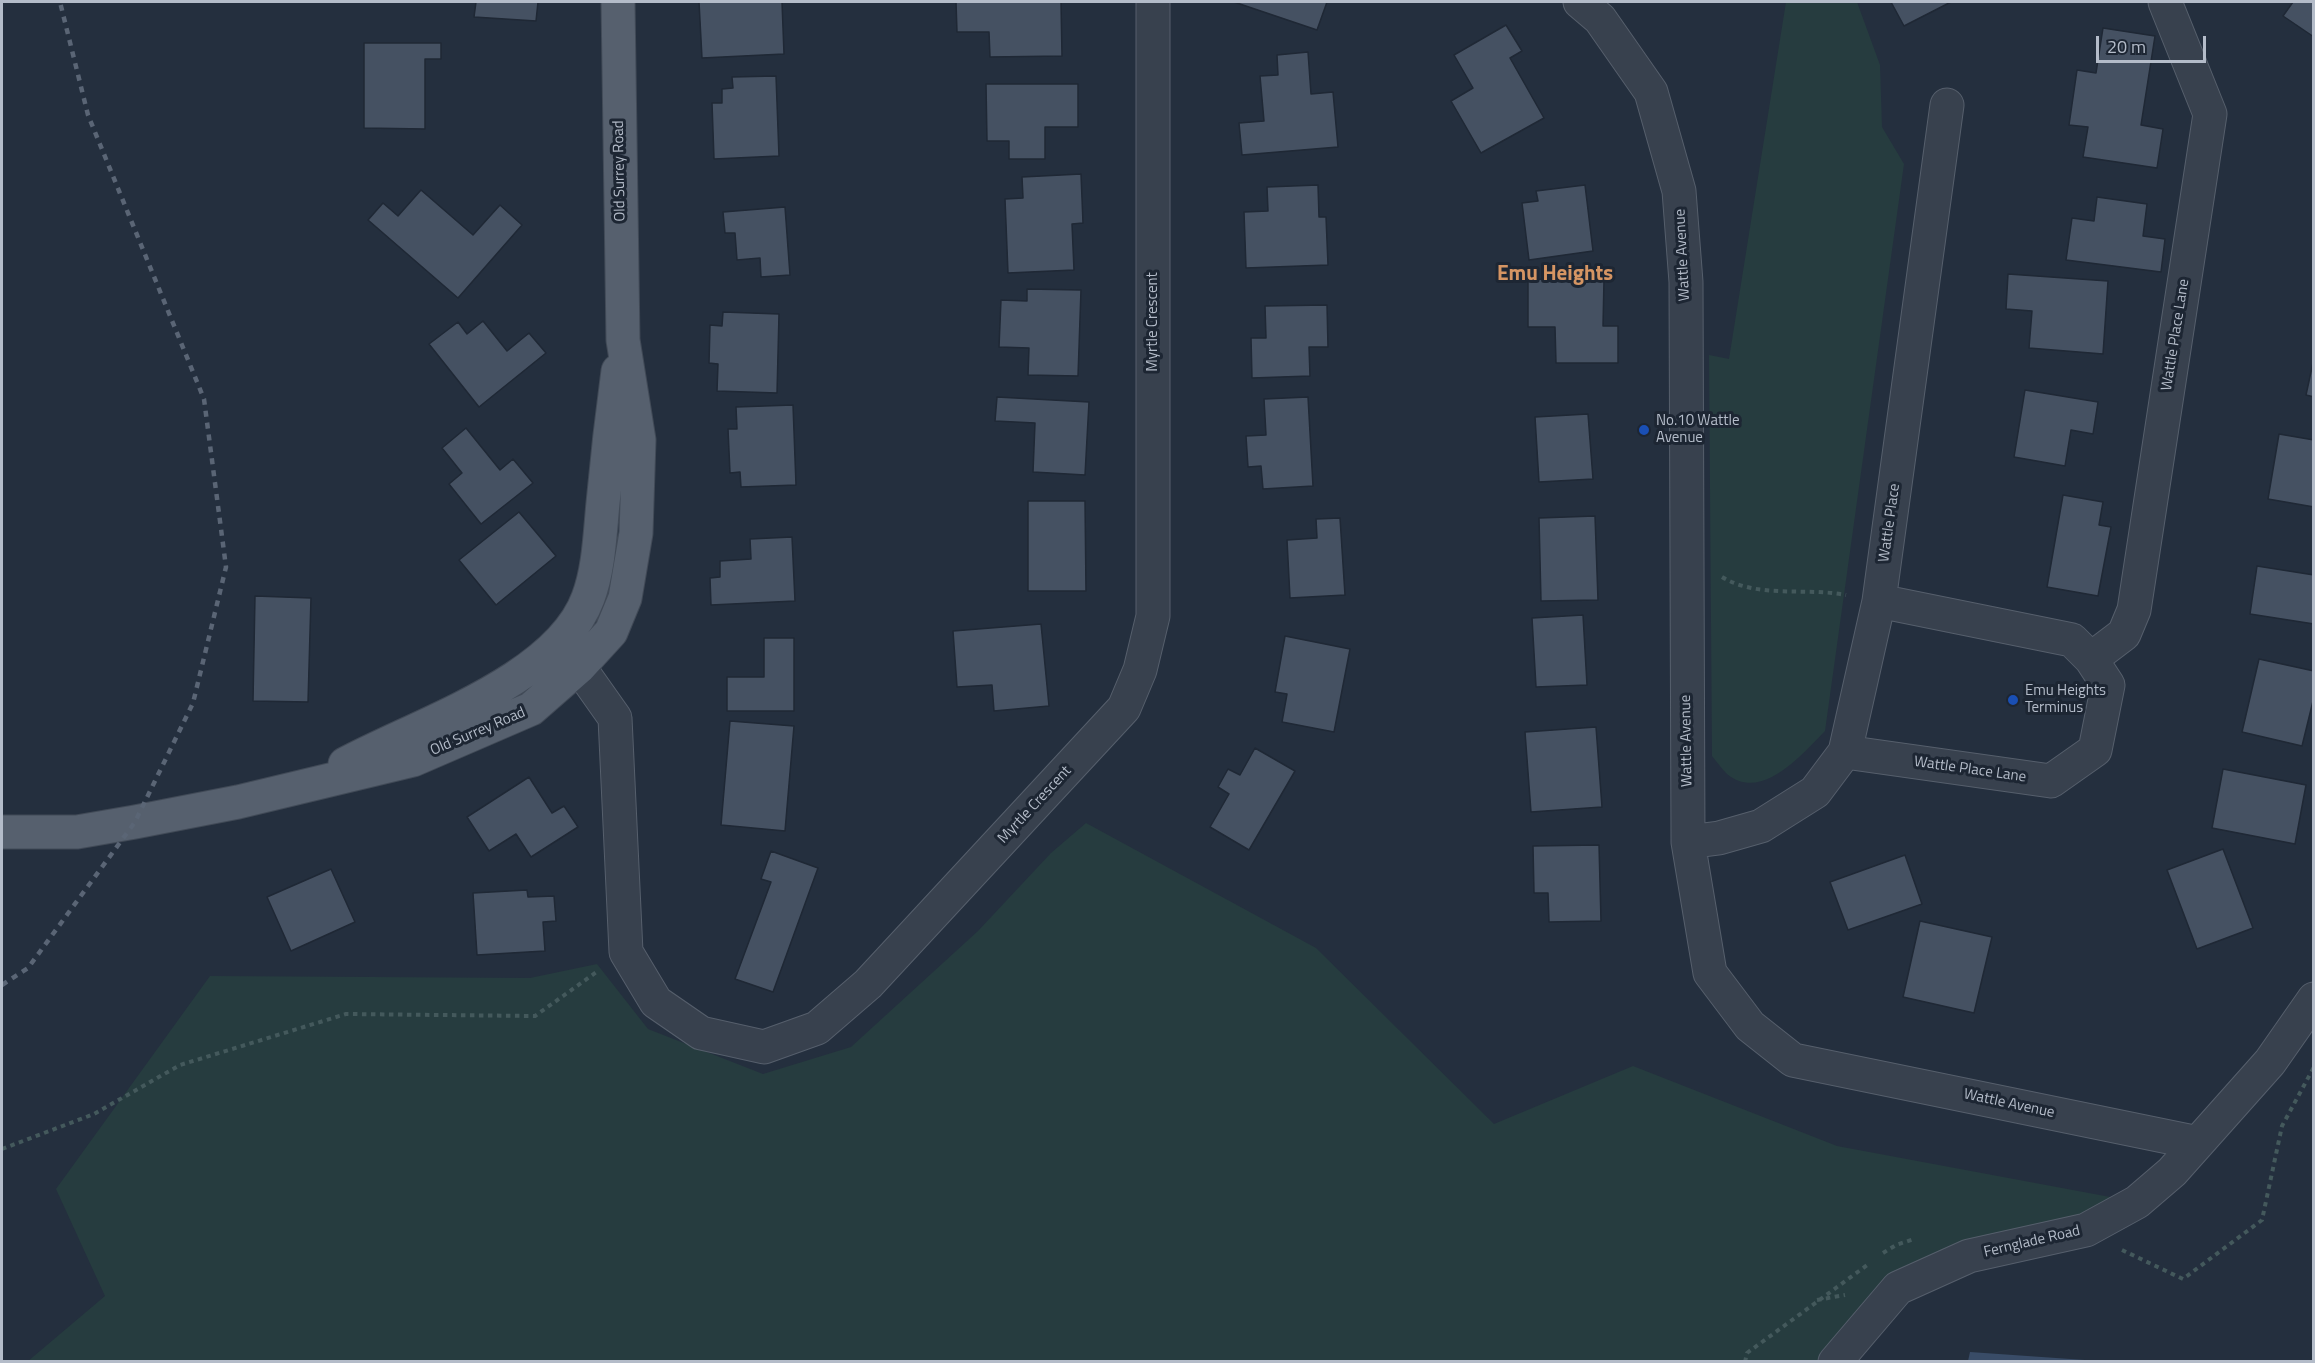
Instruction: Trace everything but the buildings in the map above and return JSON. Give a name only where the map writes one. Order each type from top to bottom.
[{"type":"main road","name":"Old Surrey Road","points":[[2,832],[77,832],[238,802],[413,760],[531,709],[579,668],[611,632],[625,598],[636,533],[639,440],[623,340],[618,2]]},
{"type":"main road","name":"Old Surrey Road","points":[[309,784],[389,740],[501,688],[541,658],[574,628],[589,596],[600,539],[611,420],[623,340]]},
{"type":"street","name":"Myrtle Crescent","points":[[579,668],[615,718],[626,952],[656,1002],[701,1033],[764,1047],[817,1028],[868,984],[1124,708],[1140,670],[1153,616],[1153,2]]},
{"type":"street","name":"Wattle Avenue","points":[[1580,2],[1600,19],[1651,93],[1679,191],[1686,282],[1688,842],[1710,973],[1750,1026],[1793,1060],[2198,1143]]},
{"type":"street","name":"Wattle Place Lane","points":[[2091,659],[2124,634],[2134,610],[2211,114],[2165,2]]},
{"type":"street","name":"Wattle Place","points":[[1688,842],[1719,838],[1761,826],[1815,792],[1845,752],[1879,601],[1947,105]]},
{"type":"street","name":"Wattle Place Lane","points":[[1845,752],[2051,782],[2095,750],[2108,685],[2091,659],[2072,640],[1879,601]]},
{"type":"street","name":"Fernglade Road","points":[[1835,1362],[1898,1288],[1969,1256],[2086,1230],[2137,1202],[2172,1172],[2270,1062],[2313,999]]},
{"type":"path","points":[[1765,590],[1825,591]]},
{"type":"path","points":[[2,1149],[94,1114],[180,1065],[346,1014],[535,1016],[626,952]]},
{"type":"green space","points":[[1786,2],[1857,2],[1880,65],[1882,127],[1904,164],[1825,731],[1781,772],[1754,783],[1740,781],[1727,774],[1712,756],[1709,355],[1729,359]]},
{"type":"green space","points":[[1086,823],[1316,948],[1494,1124],[1633,1066],[1837,1146],[2137,1202],[1898,1288],[1835,1361],[27,1362],[105,1296],[56,1189],[210,976],[530,978],[597,964],[648,1029],[763,1074],[851,1047],[978,931],[1051,853]]},
{"type":"water","points":[[1970,1352],[2099,1361],[1968,1361]]},
{"type":"railway","points":[[2,985],[28,968],[135,822],[193,703],[226,567],[204,399],[88,115],[60,2]]},
{"type":"place","name":"No.10 Wattle Avenue","points":[[1644,430]]},
{"type":"place","name":"Emu Heights Terminus","points":[[2013,700]]},
{"type":"district","name":"Emu Heights","points":[[1555,275]]}]
